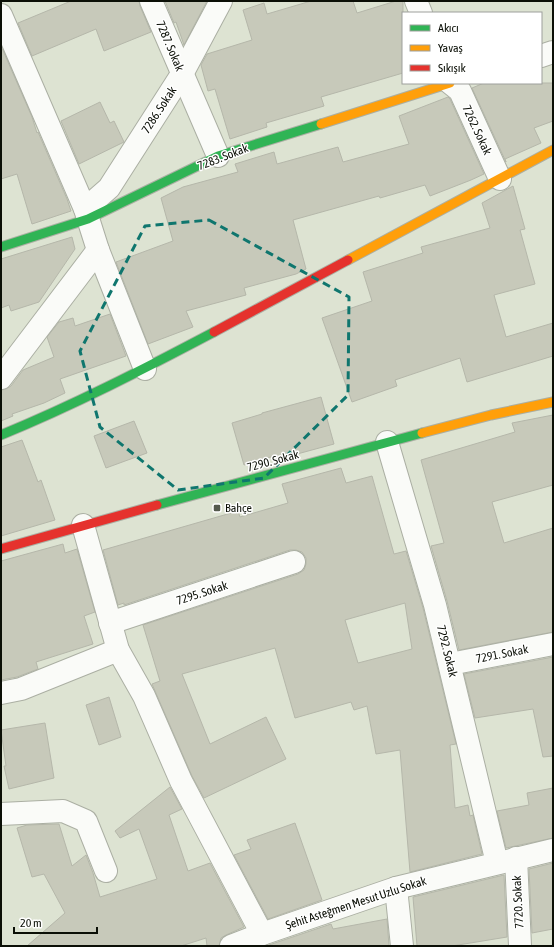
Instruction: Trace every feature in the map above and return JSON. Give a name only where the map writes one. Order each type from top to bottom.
[{"type":"street","name":"7287. Sokak","points":[[151,1],[218,156]]},
{"type":"street","points":[[219,4],[240,1]]},
{"type":"street","points":[[416,1],[421,12]]},
{"type":"street","name":"7286. Sokak","points":[[87,214],[109,188],[182,74],[219,4]]},
{"type":"street","points":[[1,15],[87,214],[98,250],[145,369]]},
{"type":"street","points":[[542,56],[553,52]]},
{"type":"street","name":"7283. Sokak","points":[[1,247],[87,214],[218,156],[447,84]]},
{"type":"street","name":"7262. Sokak","points":[[451,84],[460,91],[500,179]]},
{"type":"street","points":[[1,435],[42,418],[145,369],[553,150]]},
{"type":"street","points":[[1,378],[98,250]]},
{"type":"street","name":"7290. Sokak","points":[[1,549],[83,525],[387,442],[509,410],[553,402]]},
{"type":"street","name":"7292. Sokak","points":[[387,442],[435,605],[450,664],[506,861]]},
{"type":"street","points":[[83,525],[118,650],[144,696],[181,781],[262,934]]},
{"type":"street","name":"7295. Sokak","points":[[110,623],[294,562]]},
{"type":"street","name":"7291. Sokak","points":[[450,664],[553,644]]},
{"type":"street","points":[[1,693],[20,689],[118,650]]},
{"type":"street","points":[[1,814],[63,811],[86,821],[106,871]]},
{"type":"street","name":"Şehit Asteğmen Mesut Uzlu Sokak","points":[[232,946],[262,934],[396,888],[553,850]]},
{"type":"street","name":"7720. Sokak","points":[[506,861],[520,946]]},
{"type":"street","points":[[396,888],[402,946]]},
{"type":"highlighted area","points":[[209,220],[349,297],[348,395],[264,478],[178,490],[100,427],[80,351],[145,226]]},
{"type":"building","points":[[71,1],[139,1],[151,32],[104,51],[96,29],[32,56],[18,23]]},
{"type":"building","points":[[165,1],[207,1],[184,45],[176,22],[174,23]]},
{"type":"building","points":[[311,1],[353,1],[357,13],[396,1],[403,1],[402,73],[321,97],[324,106],[266,123],[267,127],[230,139],[215,89],[208,91],[201,65],[207,54],[252,40],[243,10],[264,3],[267,14]]},
{"type":"building","points":[[1,46],[71,211],[32,224],[17,174],[1,179]]},
{"type":"building","points":[[553,83],[553,121],[534,128],[541,143],[505,159],[506,162],[472,88],[482,84]]},
{"type":"building","points":[[448,97],[484,174],[430,196],[425,185],[293,220],[306,269],[296,274],[244,288],[246,295],[186,311],[193,327],[148,344],[116,262],[173,241],[161,198],[183,187],[238,172],[235,164],[274,152],[277,164],[338,147],[343,162],[409,144],[399,116]]},
{"type":"building","points":[[100,102],[110,123],[114,121],[124,142],[79,164],[61,121]]},
{"type":"building","points":[[513,186],[525,229],[520,230],[535,284],[494,295],[506,337],[553,323],[553,356],[467,382],[460,358],[395,380],[397,386],[352,402],[322,318],[372,301],[363,272],[423,253],[421,247],[490,228],[482,203]]},
{"type":"building","points":[[72,237],[75,249],[39,302],[11,311],[9,305],[1,308],[1,259]]},
{"type":"building","points":[[110,314],[126,356],[60,379],[65,393],[44,403],[12,414],[13,416],[1,421],[1,390],[11,386],[23,370],[54,357],[47,337],[59,322],[73,318],[75,326]]},
{"type":"building","points":[[321,397],[334,444],[275,460],[274,456],[244,465],[232,423]]},
{"type":"building","points":[[553,415],[553,485],[492,502],[504,543],[553,528],[553,632],[459,650],[431,546],[444,543],[421,460],[515,432],[512,423]]},
{"type":"building","points":[[134,421],[147,453],[106,468],[94,436]]},
{"type":"building","points":[[22,440],[38,482],[41,480],[55,520],[1,536],[1,447]]},
{"type":"building","points":[[341,468],[346,483],[372,476],[394,554],[406,551],[423,608],[456,744],[450,745],[455,808],[468,805],[470,816],[473,815],[482,854],[410,872],[400,750],[376,754],[367,706],[354,710],[351,702],[295,718],[275,648],[182,674],[210,744],[266,717],[286,759],[204,798],[192,776],[152,684],[160,681],[143,625],[298,574],[304,570],[306,558],[302,552],[290,550],[124,605],[124,603],[118,605],[103,550],[238,511],[240,517],[288,503],[282,484]],"holes":[[[405,603],[412,649],[358,663],[345,620]]]},
{"type":"building","points":[[63,544],[65,553],[77,549],[95,612],[84,616],[93,644],[36,662],[38,669],[17,677],[1,680],[1,561]]},
{"type":"building","points":[[553,657],[553,756],[543,757],[533,709],[475,718],[464,674]]},
{"type":"building","points":[[109,697],[121,737],[99,745],[86,705]]},
{"type":"building","points":[[45,723],[54,778],[9,789],[4,766],[6,766],[1,730]]},
{"type":"building","points":[[170,787],[182,809],[169,815],[188,871],[210,863],[244,927],[221,938],[219,946],[207,946],[206,938],[181,946],[27,946],[65,913],[44,874],[32,877],[17,828],[27,825],[59,824],[72,866],[86,855],[100,897],[157,879],[139,829],[120,838],[115,831]]},
{"type":"building","points":[[553,788],[553,838],[506,848],[497,811],[529,805],[527,793]]},
{"type":"building","points":[[295,823],[322,900],[268,919],[234,855],[251,849],[247,840]]},
{"type":"building","points":[[553,863],[553,929],[532,933],[529,869]]},
{"type":"building","points":[[504,875],[507,937],[452,946],[417,946],[413,897]]},
{"type":"building","points":[[387,919],[389,946],[266,946],[331,924],[333,929]]},
{"type":"traffic: fast","points":[[1,247],[88,219],[218,156],[321,124]]},
{"type":"traffic: fast","points":[[1,435],[109,386],[214,332]]},
{"type":"traffic: fast","points":[[157,505],[422,433]]},
{"type":"traffic: slow","points":[[321,124],[447,84]]},
{"type":"traffic: slow","points":[[348,260],[553,150]]},
{"type":"traffic: slow","points":[[422,433],[491,415],[553,402]]},
{"type":"traffic: jam","points":[[214,332],[348,260]]},
{"type":"traffic: jam","points":[[1,549],[157,505]]},
{"type":"place","name":"Bahçe","points":[[217,508]]}]
